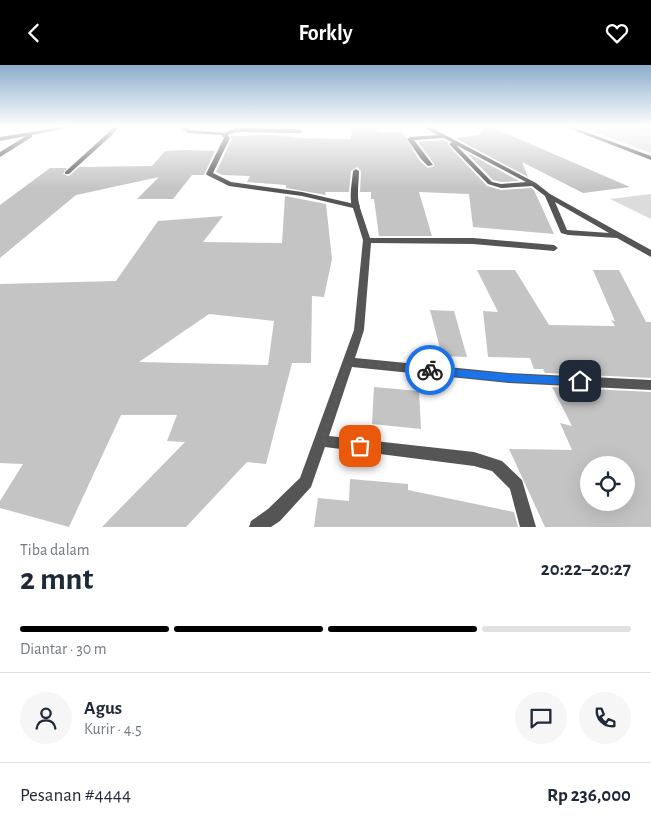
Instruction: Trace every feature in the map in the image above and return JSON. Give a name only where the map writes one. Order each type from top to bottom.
[{"type":"street","points":[[0,155],[12,148]]},
{"type":"street","points":[[67,173],[95,148]]},
{"type":"street","points":[[222,148],[209,174],[229,184],[302,194],[356,207]]},
{"type":"street","points":[[417,148],[430,165]]},
{"type":"street","points":[[455,148],[490,183],[501,186],[534,185]]},
{"type":"street","points":[[464,148],[534,185],[548,195],[651,254]]},
{"type":"street","points":[[622,148],[651,159]]},
{"type":"street","points":[[257,527],[274,515],[306,482],[322,441],[359,331],[367,240],[353,198],[356,171]]},
{"type":"street","points":[[548,195],[564,231],[568,233],[619,236]]},
{"type":"street","points":[[367,240],[473,241],[554,248]]},
{"type":"street","points":[[348,362],[509,378],[651,385]]},
{"type":"street","points":[[322,441],[474,459],[497,466],[517,485],[528,527]]},
{"type":"shaded area","points":[[637,148],[651,148],[651,153]]},
{"type":"shaded area","points":[[651,194],[651,219],[610,199]]},
{"type":"building","points":[[228,148],[411,148],[419,160],[428,168],[434,166],[434,164],[422,148],[450,148],[487,186],[501,190],[531,188],[534,190],[554,234],[473,227],[469,194],[419,192],[432,236],[379,236],[374,199],[371,199],[371,192],[360,192],[361,171],[357,167],[351,171],[349,192],[325,192],[326,195],[286,188],[286,185],[247,182],[250,176],[222,175],[216,172]]},
{"type":"building","points":[[473,148],[539,148],[630,187],[583,193],[522,162],[528,177]]},
{"type":"building","points":[[165,151],[215,151],[204,175],[192,175],[173,199],[137,199],[159,177],[76,195],[0,258],[0,205],[50,168],[67,168],[63,174],[69,176],[79,167],[152,166]]},
{"type":"building","points":[[466,152],[519,181],[501,182],[493,180]]},
{"type":"building","points":[[285,196],[326,204],[332,259],[324,297],[312,296],[311,363],[292,363],[266,464],[247,462],[186,527],[102,527],[185,442],[167,441],[177,415],[121,415],[69,527],[0,508],[0,501],[23,464],[0,463],[0,284],[116,281],[158,221],[223,216],[203,242],[282,243]],"holes":[[[209,314],[274,321],[268,365],[139,362]]]},
{"type":"building","points":[[477,270],[515,270],[549,325],[615,326],[611,320],[615,321],[593,270],[619,270],[646,322],[651,322],[651,378],[545,373],[543,369],[534,369],[530,358],[488,357],[483,311],[498,312]]},
{"type":"building","points":[[430,310],[454,311],[467,357],[442,356]]},
{"type":"building","points":[[374,387],[419,391],[421,429],[372,424]]},
{"type":"building","points":[[552,387],[651,392],[651,527],[545,527],[509,449],[572,450],[560,423],[572,426]]},
{"type":"building","points":[[350,479],[408,484],[408,490],[514,512],[518,527],[314,527],[318,498],[349,501]]},
{"type":"way so far","points":[[360,446],[322,441],[348,362],[430,370]]},
{"type":"route","points":[[430,370],[509,378],[580,381]]}]
